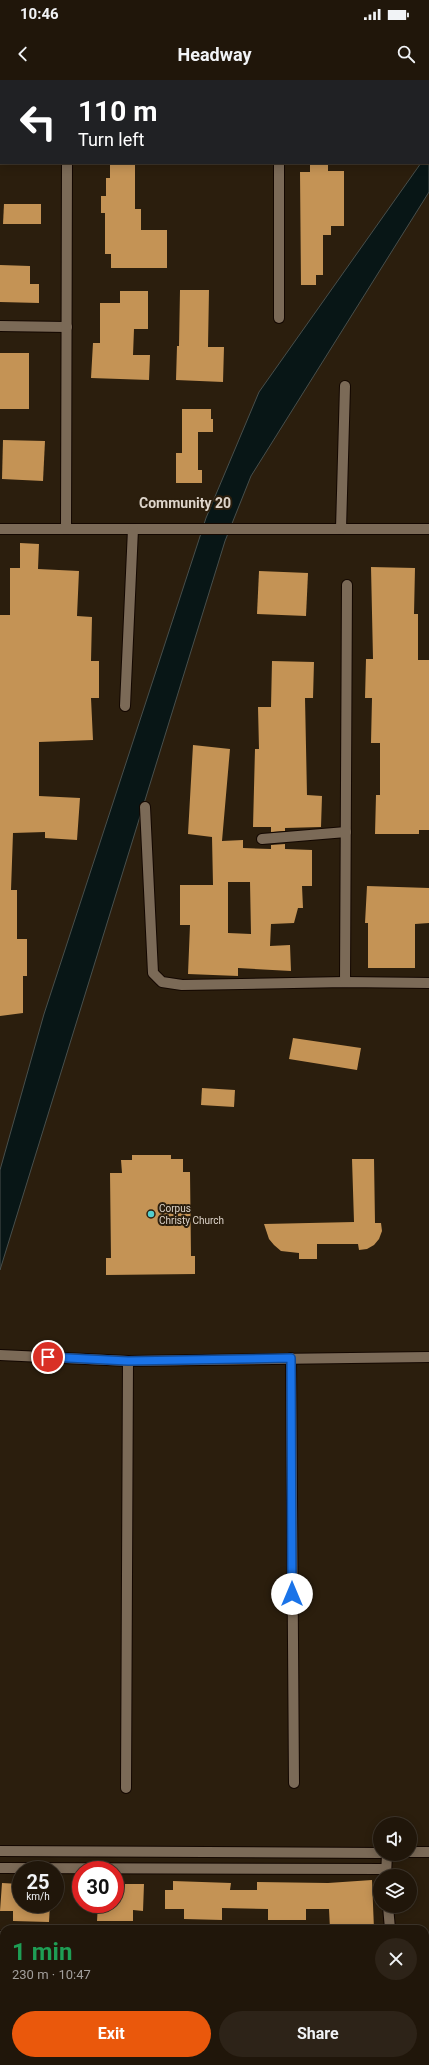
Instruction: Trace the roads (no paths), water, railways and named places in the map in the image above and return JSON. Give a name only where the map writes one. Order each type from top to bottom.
[{"type":"street","points":[[66,529],[67,164]]},
{"type":"street","points":[[279,164],[279,318]]},
{"type":"street","points":[[0,326],[67,327]]},
{"type":"street","points":[[341,529],[345,386]]},
{"type":"street","points":[[0,529],[429,529]]},
{"type":"street","points":[[126,706],[133,529]]},
{"type":"street","points":[[345,982],[347,585]]},
{"type":"street","points":[[145,807],[153,973],[162,982],[182,985],[345,982],[429,983]]},
{"type":"street","points":[[262,839],[346,832]]},
{"type":"street","points":[[0,1355],[128,1361],[291,1358],[429,1358]]},
{"type":"street","points":[[291,1358],[294,1783]]},
{"type":"street","points":[[126,1788],[128,1361]]},
{"type":"street","points":[[0,1851],[373,1853]]},
{"type":"street","points":[[417,1852],[429,1852]]},
{"type":"street","points":[[0,1868],[74,1867],[373,1873]]},
{"type":"street","points":[[389,1913],[390,1925]]},
{"type":"place","name":"Corpus Christy Church","points":[[151,1214]]},
{"type":"district","name":"Community 20","points":[[185,503]]}]
